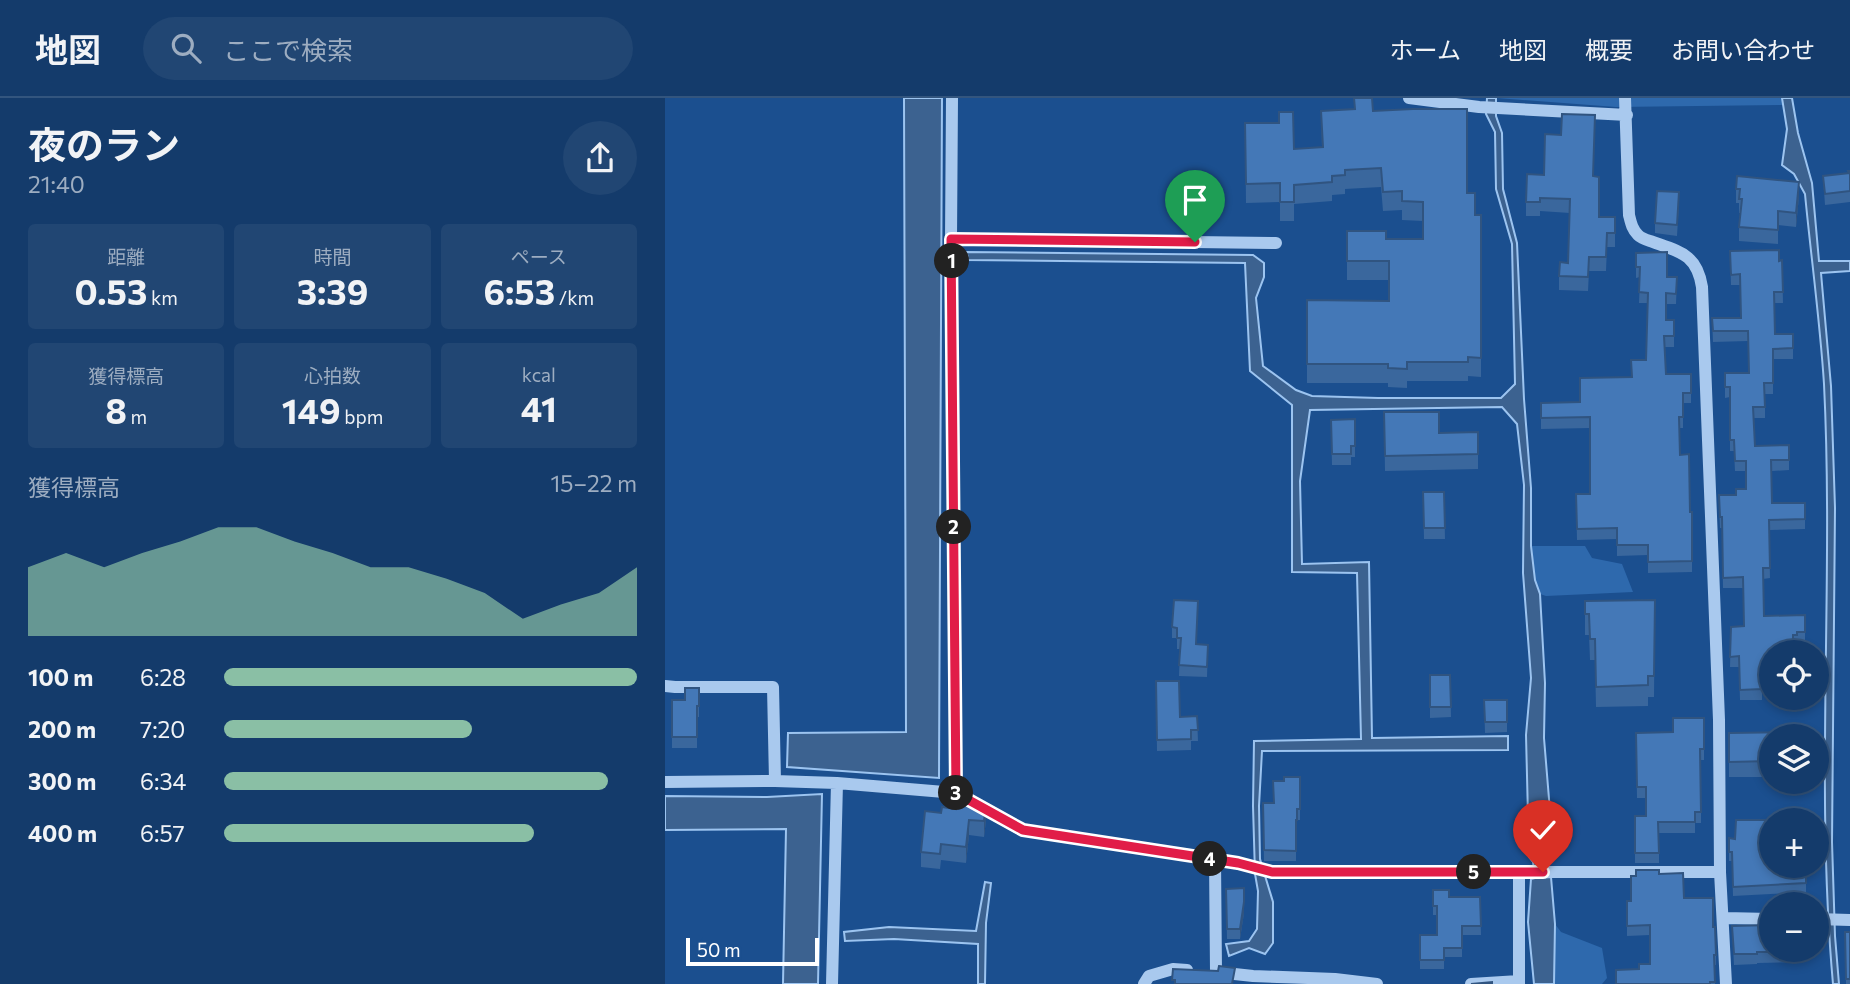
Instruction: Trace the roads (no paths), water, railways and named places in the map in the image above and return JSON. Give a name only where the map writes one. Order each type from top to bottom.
[{"type":"street","points":[[952,98],[956,793]]},
{"type":"street","points":[[1409,98],[1479,107],[1627,115]]},
{"type":"street","points":[[1625,98],[1629,215],[1633,229],[1640,238],[1682,253],[1695,263],[1702,287],[1719,707],[1720,872],[1726,984]]},
{"type":"street","points":[[951,239],[1276,243]]},
{"type":"street","points":[[665,686],[773,687],[775,781]]},
{"type":"street","points":[[665,782],[837,783],[956,793],[1023,830],[1215,859],[1272,872],[1720,872]]},
{"type":"street","points":[[832,984],[837,783]]},
{"type":"street","points":[[1206,971],[1215,859]]},
{"type":"street","points":[[1471,984],[1519,982],[1531,872]]},
{"type":"street","points":[[1724,918],[1759,919]]},
{"type":"street","points":[[1144,984],[1149,976],[1173,969],[1206,971],[1252,980],[1335,979],[1345,983],[1377,984]]},
{"type":"waterway","points":[[941,256],[966,256]]}]
